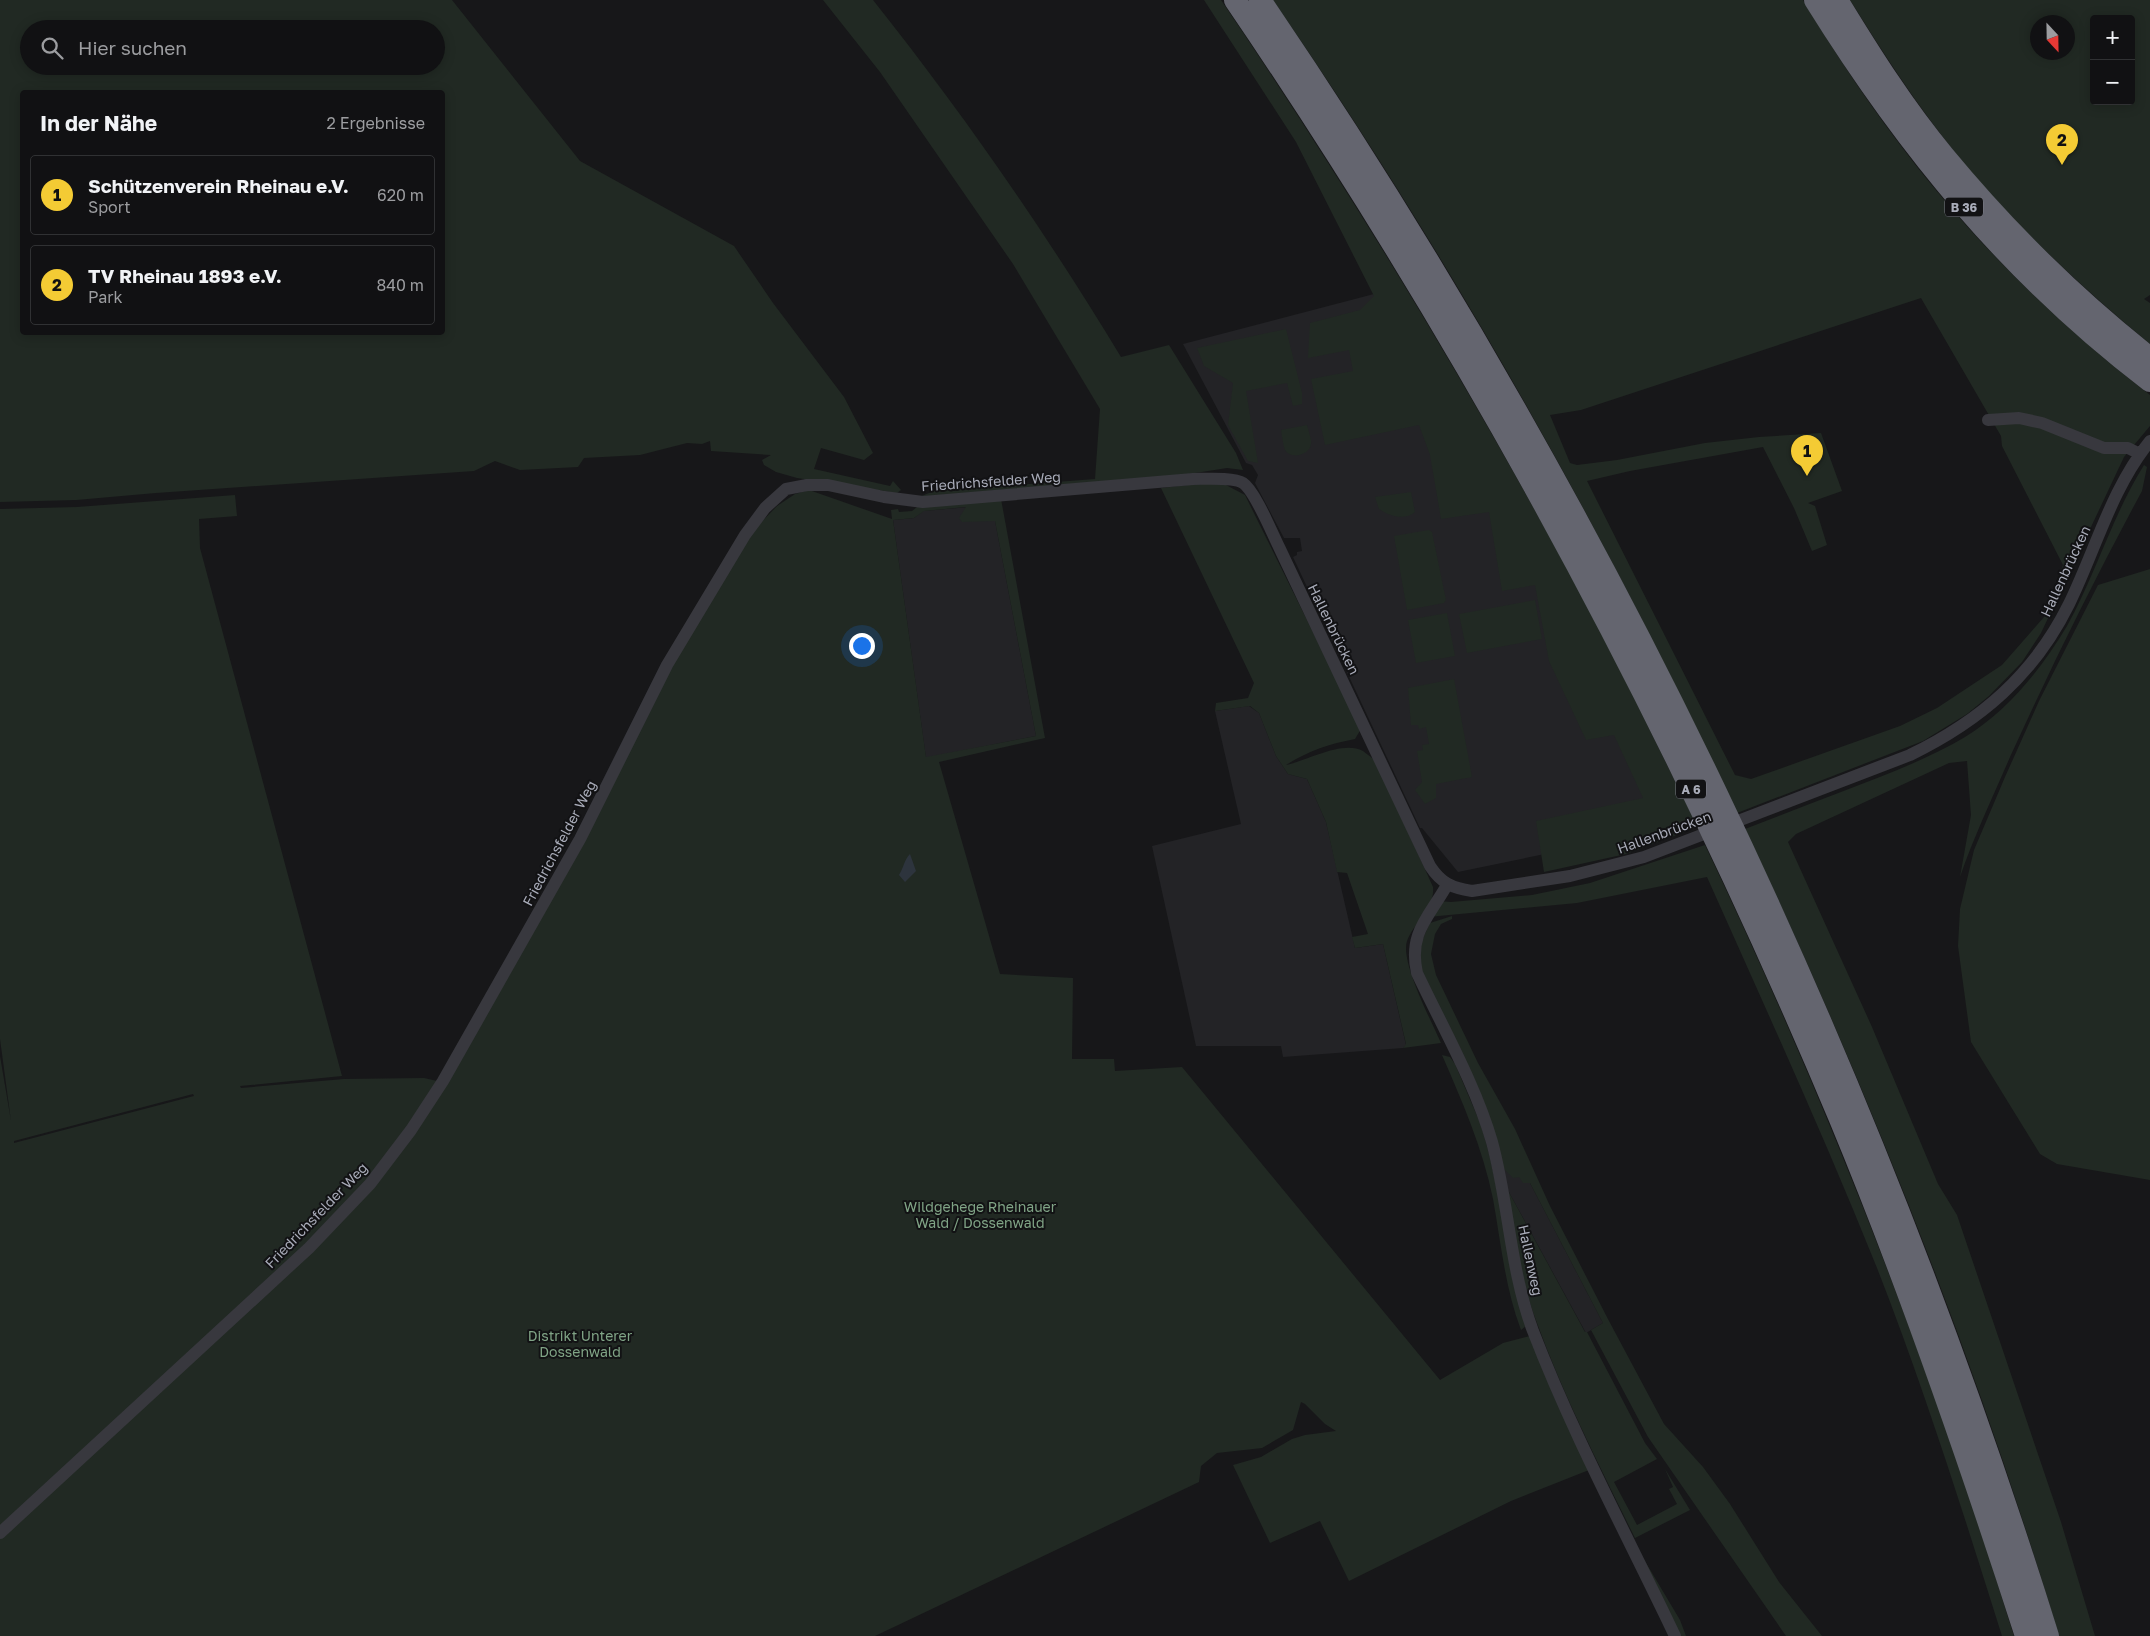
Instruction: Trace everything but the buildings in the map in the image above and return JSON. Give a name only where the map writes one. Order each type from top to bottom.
[{"type":"highway","name":"A 6","points":[[1235,0],[1356,184],[1420,286],[1479,388],[1608,623],[1691,789],[1793,1010],[1890,1243],[1976,1480],[2026,1636]]},
{"type":"highway","name":"A 6","points":[[1260,0],[1396,210],[1497,378],[1602,567],[1714,788],[1809,996],[1908,1235],[1995,1474],[2048,1636]]},
{"type":"highway","name":"B 36","points":[[1815,0],[1888,110],[1966,209],[2016,263],[2062,308],[2150,381]]},
{"type":"highway","name":"B 36","points":[[1837,0],[1899,96],[1944,156],[1979,198],[2056,277],[2096,314],[2150,358]]},
{"type":"street","points":[[1988,420],[2019,418],[2042,422],[2076,438],[2104,448],[2128,448],[2140,454]]},
{"type":"street","name":"Hallenbrücken","points":[[1254,497],[1430,866],[1437,877],[1447,885],[1457,889],[1472,891],[1570,876],[1610,867],[1686,841],[1910,755],[1940,741],[1974,719],[1993,704],[2021,676],[2042,650],[2069,604],[2109,508],[2140,454],[2150,442]]},
{"type":"street","name":"Friedrichsfelder Weg","points":[[0,1533],[309,1248],[370,1184],[411,1130],[443,1081],[580,839],[667,665],[745,535],[777,496],[786,489],[807,485],[828,486],[905,500],[935,502],[1193,479],[1229,480],[1243,483],[1254,497]]},
{"type":"street","name":"Hallenweg","points":[[1447,885],[1418,933],[1414,944],[1414,959],[1417,973],[1482,1111],[1498,1166],[1520,1285],[1533,1330],[1573,1423],[1675,1636]]},
{"type":"shaded area","points":[[1374,294],[1665,815],[1540,855],[1458,872],[1422,828],[1420,828],[1293,557],[1297,555],[1297,552],[1302,551],[1300,538],[1284,538],[1255,483],[1258,475],[1252,465],[1246,463],[1183,344]]},
{"type":"shaded area","points":[[992,505],[1036,736],[926,758],[893,520],[914,518],[923,511]]},
{"type":"shaded area","points":[[1249,706],[1259,713],[1276,756],[1288,774],[1307,779],[1326,822],[1355,948],[1383,944],[1406,1045],[1403,1048],[1283,1057],[1281,1046],[1196,1046],[1152,846],[1241,824],[1215,711]]},
{"type":"shaded area","points":[[910,854],[916,871],[905,882],[899,875]]},
{"type":"shaded area","points":[[1502,1167],[1530,1183],[1603,1323],[1586,1333],[1505,1185]]},
{"type":"green space","points":[[0,0],[452,0],[580,161],[734,246],[773,303],[844,397],[873,453],[864,460],[821,448],[814,469],[890,486],[893,481],[901,490],[897,493],[797,478],[776,472],[764,465],[762,460],[771,455],[711,451],[710,441],[702,444],[687,443],[640,455],[584,458],[578,467],[520,470],[495,461],[474,471],[76,500],[0,502]]},
{"type":"green space","points":[[823,0],[873,0],[1003,174],[1121,357],[1169,345],[1236,453],[1243,470],[1227,468],[1189,474],[919,497],[934,491],[1095,479],[1100,409],[1013,264],[880,72]]},
{"type":"green space","points":[[1204,0],[1221,0],[1319,149],[1460,378],[1591,613],[1698,827],[1626,854],[1544,872],[1536,821],[1643,798],[1614,735],[1586,740],[1549,661],[1535,585],[1502,591],[1489,512],[1441,519],[1430,455],[1419,425],[1325,445],[1311,379],[1353,371],[1349,350],[1308,358],[1310,323],[1360,310],[1374,296],[1296,142]]},
{"type":"green space","points":[[1273,0],[1803,0],[1839,58],[1877,113],[1957,215],[2047,308],[2150,395],[2150,426],[2124,457],[2041,633],[2022,662],[1989,696],[1967,714],[1923,741],[1737,813],[1633,603],[1522,397],[1463,295],[1338,97]],"holes":[[[1921,298],[2001,436],[2002,446],[2063,565],[2044,617],[2002,665],[1937,708],[1900,726],[1751,779],[1735,775],[1587,481],[1630,471],[1763,447],[1794,508],[1812,551],[1827,545],[1815,506],[1808,503],[1842,491],[1821,433],[1705,443],[1617,460],[1577,465],[1570,463],[1550,415],[1581,410]]]},
{"type":"green space","points":[[1850,0],[2150,0],[2150,295],[2144,299],[2150,303],[2150,344],[2072,276],[1998,202],[1953,150],[1899,76]]},
{"type":"green space","points":[[1286,329],[1302,393],[1302,404],[1293,406],[1287,383],[1246,391],[1258,463],[1248,461],[1228,425],[1233,383],[1204,366],[1197,348]]},
{"type":"green space","points":[[1307,425],[1311,440],[1310,448],[1300,455],[1291,455],[1284,448],[1281,430]]},
{"type":"green space","points":[[2144,465],[2147,467],[2142,491],[2090,590],[2041,690],[1971,847],[1960,877],[1971,815],[1967,761],[1949,763],[1796,834],[1788,842],[1872,1027],[1938,1184],[1957,1215],[2061,1522],[2095,1636],[2059,1636],[1992,1430],[1956,1328],[1917,1227],[1835,1026],[1745,829],[1920,760],[1965,737],[1996,715],[2035,673],[2067,626],[2123,504]]},
{"type":"green space","points":[[1205,483],[1226,485],[1245,495],[1361,729],[1355,739],[1319,749],[1286,765],[1324,752],[1345,748],[1355,748],[1363,751],[1376,761],[1433,887],[1431,902],[1410,934],[1406,951],[1412,977],[1441,1043],[1403,1048],[1406,1044],[1383,944],[1355,948],[1352,937],[1368,934],[1347,873],[1337,872],[1326,822],[1307,779],[1288,774],[1276,756],[1259,713],[1250,706],[1215,711],[1216,703],[1248,698],[1254,683],[1161,488]]},
{"type":"green space","name":"Distrikt Unterer Dossenwald","points":[[809,490],[892,519],[891,510],[898,509],[899,512],[912,511],[917,507],[1001,499],[1045,738],[939,762],[1000,974],[1073,978],[1072,1059],[1114,1059],[1115,1071],[1182,1067],[1440,1380],[1503,1343],[1530,1336],[1589,1470],[1511,1501],[1349,1581],[1320,1521],[1270,1543],[1233,1465],[1261,1457],[1292,1439],[1305,1435],[1336,1431],[1325,1424],[1301,1402],[1293,1430],[1262,1448],[1217,1453],[1201,1466],[1199,1482],[875,1636],[0,1636],[0,1056],[11,1121],[0,1039],[0,509],[77,507],[235,495],[237,516],[199,519],[200,548],[342,1076],[240,1086],[241,1088],[344,1079],[424,1078],[446,1083],[671,668],[748,536],[777,506],[795,494]],"holes":[[[966,507],[959,518],[962,522],[995,521],[1036,736],[926,757],[893,520],[914,518],[924,511]],[[193,1094],[194,1096],[14,1143],[14,1141]]]},
{"type":"green space","points":[[1411,492],[1415,512],[1402,517],[1383,512],[1379,509],[1375,497]]},
{"type":"green space","points":[[1429,530],[1432,532],[1446,600],[1444,603],[1407,610],[1394,536]]},
{"type":"green space","points":[[2150,569],[2150,1180],[2057,1164],[2040,1154],[1971,1042],[1958,946],[1960,909],[1974,850],[2039,701],[2098,585]]},
{"type":"green space","points":[[1535,600],[1542,639],[1467,653],[1459,614]]},
{"type":"green space","points":[[1447,613],[1455,656],[1416,663],[1408,620]]},
{"type":"green space","points":[[1454,679],[1472,777],[1436,784],[1436,798],[1425,804],[1415,790],[1422,782],[1417,751],[1423,750],[1422,745],[1429,744],[1426,727],[1419,729],[1418,725],[1411,725],[1408,688]]},
{"type":"green space","points":[[1705,845],[1778,1005],[1847,1167],[1941,1414],[1982,1532],[2014,1636],[2002,1636],[1927,1404],[1877,1268],[1815,1121],[1707,877],[1577,903],[1428,917],[1438,901],[1451,902],[1532,895],[1590,883]]},
{"type":"green space","points":[[1452,916],[1452,919],[1441,924],[1435,934],[1431,954],[1436,975],[1478,1063],[1515,1129],[1550,1206],[1609,1321],[1664,1424],[1703,1467],[1730,1504],[1779,1582],[1822,1636],[1786,1636],[1648,1437],[1591,1330],[1603,1323],[1530,1183],[1523,1183],[1519,1177],[1513,1178],[1502,1167],[1421,972],[1419,947],[1430,923]]},
{"type":"green space","points":[[1442,1055],[1450,1057],[1455,1064],[1481,1125],[1490,1157],[1526,1326],[1521,1330],[1507,1282],[1493,1199],[1484,1162]]},
{"type":"green space","points":[[1505,1185],[1585,1332],[1587,1332],[1645,1443],[1657,1459],[1614,1482],[1637,1525],[1677,1504],[1669,1489],[1673,1487],[1665,1469],[1690,1510],[1635,1538],[1571,1405],[1537,1323],[1522,1272]]},
{"type":"green space","points":[[1633,1541],[1680,1620],[1686,1636],[1679,1636]]},
{"type":"place","name":"TV Rheinau 1893 e.V.","points":[[2062,165]]},
{"type":"place","name":"Schützenverein Rheinau e.V.","points":[[1807,476]]},
{"type":"park label","name":"Wildgehege Rheinauer Wald / Dossenwald","points":[[980,1214]]}]
